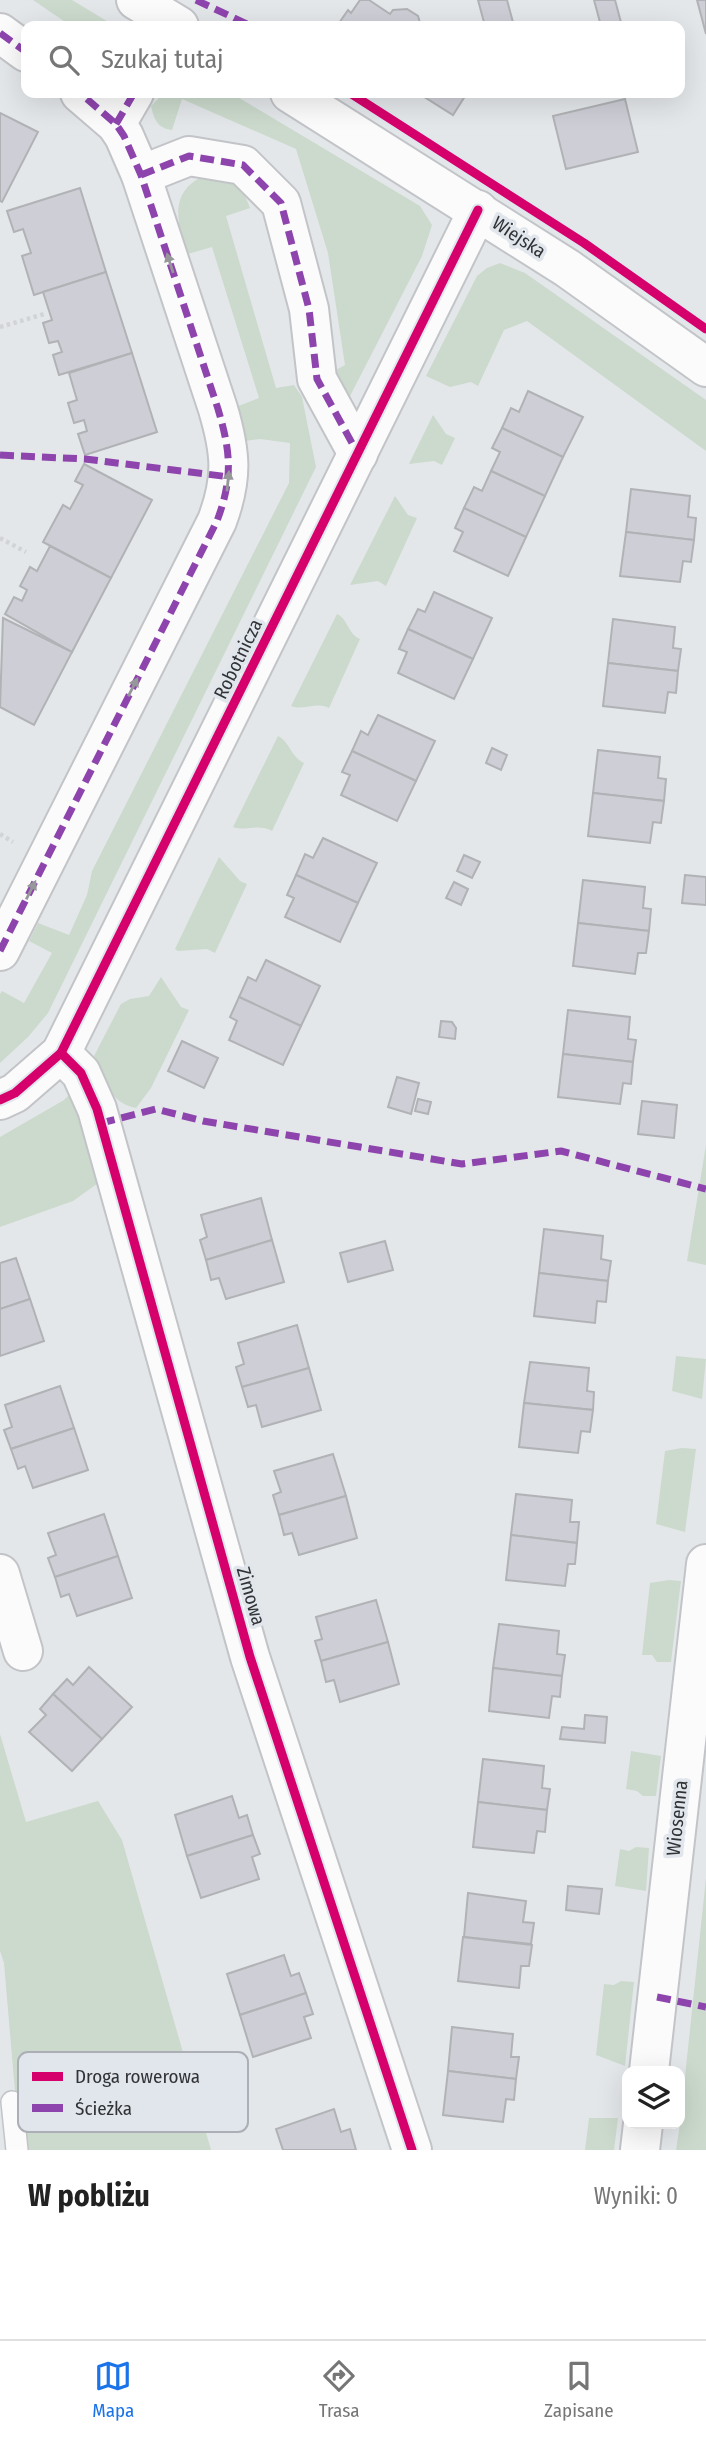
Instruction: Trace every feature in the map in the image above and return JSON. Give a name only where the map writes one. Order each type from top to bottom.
[{"type":"street","points":[[136,0],[169,21]]},
{"type":"street","points":[[0,33],[21,48]]},
{"type":"street","points":[[0,951],[217,521],[230,478],[228,447],[218,409],[141,175],[125,108],[95,98]]},
{"type":"street","name":"Wiejska","points":[[298,98],[567,268],[706,367]]},
{"type":"street","points":[[141,175],[189,156],[243,165],[281,203],[309,309],[317,379],[358,454]]},
{"type":"street","name":"Robotnicza","points":[[0,1100],[15,1093],[61,1053],[478,210]]},
{"type":"street","name":"Zimowa","points":[[61,1053],[81,1073],[97,1109],[250,1657],[412,2150]]},
{"type":"street","name":"Wiosenna","points":[[650,2066],[706,1564]]},
{"type":"street","points":[[0,1574],[23,1651]]},
{"type":"street","points":[[640,2150],[642,2129]]},
{"type":"lane","points":[[12,2102],[17,2150]]},
{"type":"path","points":[[0,327],[44,314]]},
{"type":"path","points":[[0,538],[26,552]]},
{"type":"green space","points":[[33,0],[72,0],[107,21],[64,21]]},
{"type":"green space","points":[[159,98],[239,98],[420,206],[432,225],[422,256],[349,398],[332,372],[345,365],[328,253],[296,149],[182,99],[172,130],[160,125],[151,106]]},
{"type":"green space","points":[[202,177],[233,182],[242,191],[250,208],[226,216],[276,388],[294,385],[302,397],[316,467],[48,1013],[28,1037],[0,1063],[0,994],[2,991],[24,1003],[52,953],[29,941],[38,923],[69,935],[87,895],[92,871],[289,483],[290,443],[260,439],[245,441],[233,408],[259,398],[212,247],[184,255],[178,211],[180,201],[191,184]]},
{"type":"green space","points":[[500,263],[525,273],[706,400],[706,451],[527,321],[504,330],[478,386],[471,382],[450,387],[426,376],[477,276]]},
{"type":"green space","points":[[433,415],[446,434],[455,438],[442,465],[434,461],[409,464]]},
{"type":"green space","points":[[395,496],[408,515],[417,518],[386,586],[378,581],[350,585]]},
{"type":"green space","points":[[337,614],[360,639],[329,708],[319,705],[291,706]]},
{"type":"green space","points":[[278,736],[304,763],[272,831],[233,827]]},
{"type":"green space","points":[[219,857],[240,881],[247,884],[215,953],[207,949],[178,951],[175,949]]},
{"type":"green space","points":[[161,977],[181,1007],[189,1010],[151,1088],[136,1108],[119,1101],[113,1095],[94,1056],[121,1004],[130,999],[149,996]]},
{"type":"green space","points":[[72,1092],[101,1181],[73,1201],[0,1227],[0,1137],[64,1100]]},
{"type":"green space","points":[[706,1145],[706,1265],[687,1261]]},
{"type":"green space","points":[[676,1356],[706,1359],[702,1399],[672,1391]]},
{"type":"green space","points":[[696,1449],[685,1532],[656,1524],[665,1451]]},
{"type":"green space","points":[[681,1581],[671,1662],[657,1662],[652,1655],[642,1655],[650,1583]]},
{"type":"green space","points":[[0,1734],[26,1822],[98,1801],[122,1840],[183,2052],[18,2052],[18,2127],[4,1963],[0,1951]]},
{"type":"green space","points":[[631,1751],[661,1756],[656,1796],[643,1796],[637,1791],[626,1789]]},
{"type":"green space","points":[[636,1847],[649,1848],[646,1891],[615,1886],[620,1849],[629,1851]]},
{"type":"green space","points":[[706,1878],[706,2150],[676,2150],[679,2129],[685,2129],[685,2077]]},
{"type":"green space","points":[[621,1981],[634,1982],[625,2066],[596,2055],[604,1984],[614,1985]]},
{"type":"green space","points":[[589,2118],[618,2118],[614,2150],[585,2150]]},
{"type":"green space","points":[[18,2132],[206,2132],[211,2150],[20,2150]]},
{"type":"building","points":[[360,0],[369,0],[390,14],[393,10],[407,9],[418,16],[420,21],[340,21],[348,10],[351,13]]},
{"type":"building","points":[[478,0],[507,0],[513,21],[484,21]]},
{"type":"building","points":[[594,0],[615,0],[621,21],[600,21]]},
{"type":"building","points":[[697,0],[706,0],[706,34]]},
{"type":"building","points":[[426,98],[464,98],[453,115]]},
{"type":"building","points":[[625,99],[638,152],[566,169],[553,116]]},
{"type":"building","points":[[0,113],[38,132],[2,202],[0,201]]},
{"type":"building","points":[[80,188],[106,272],[34,295],[22,256],[31,253],[23,229],[14,232],[7,211]]},
{"type":"building","points":[[106,272],[132,353],[59,375],[53,355],[62,352],[58,341],[49,343],[43,323],[52,320],[43,292]]},
{"type":"building","points":[[132,353],[157,432],[85,455],[78,434],[87,431],[84,420],[74,423],[68,403],[77,400],[69,373]]},
{"type":"building","points":[[528,391],[583,417],[563,457],[502,428],[511,408],[519,412]]},
{"type":"building","points":[[502,428],[563,457],[545,496],[491,471],[500,452],[492,448]]},
{"type":"building","points":[[84,464],[152,500],[111,578],[43,542],[63,505],[70,509],[83,485],[75,481]]},
{"type":"building","points":[[491,471],[545,496],[526,537],[464,508],[474,487],[482,491]]},
{"type":"building","points":[[631,489],[690,496],[688,517],[696,518],[694,540],[626,532]]},
{"type":"building","points":[[464,508],[526,537],[508,576],[454,551],[463,532],[455,528]]},
{"type":"building","points":[[626,532],[694,540],[691,562],[683,561],[680,582],[620,576]]},
{"type":"building","points":[[50,546],[111,578],[72,652],[5,614],[14,597],[22,601],[27,590],[20,586],[30,567],[37,571]]},
{"type":"building","points":[[434,592],[492,618],[473,659],[408,629],[418,609],[425,612]]},
{"type":"building","points":[[3,618],[72,652],[34,725],[0,707]]},
{"type":"building","points":[[613,619],[675,627],[673,648],[681,649],[678,671],[608,663]]},
{"type":"building","points":[[408,629],[473,659],[454,699],[398,673],[407,652],[399,649]]},
{"type":"building","points":[[608,663],[678,671],[676,693],[668,692],[665,713],[603,706]]},
{"type":"building","points":[[378,715],[435,741],[416,781],[352,751],[361,731],[368,735]]},
{"type":"building","points":[[492,748],[507,755],[501,770],[486,763]]},
{"type":"building","points":[[598,750],[660,757],[658,778],[666,779],[664,801],[593,793]]},
{"type":"building","points":[[352,751],[416,781],[397,821],[341,795],[350,775],[342,772]]},
{"type":"building","points":[[593,793],[664,801],[661,823],[653,822],[650,843],[588,836]]},
{"type":"building","points":[[323,838],[377,863],[358,903],[296,875],[305,854],[313,858]]},
{"type":"building","points":[[464,855],[480,862],[472,878],[457,871]]},
{"type":"building","points":[[296,875],[358,903],[340,942],[285,917],[294,898],[287,895]]},
{"type":"building","points":[[685,875],[706,877],[706,905],[682,903]]},
{"type":"building","points":[[583,880],[645,887],[643,908],[651,909],[649,931],[578,923]]},
{"type":"building","points":[[454,882],[468,889],[461,905],[446,898]]},
{"type":"building","points":[[578,923],[649,931],[646,953],[638,953],[635,974],[573,966]]},
{"type":"building","points":[[266,960],[320,986],[301,1026],[239,997],[248,977],[256,981]]},
{"type":"building","points":[[239,997],[301,1026],[283,1065],[229,1040],[237,1021],[230,1017]]},
{"type":"building","points":[[568,1010],[630,1017],[628,1039],[636,1040],[633,1062],[563,1054]]},
{"type":"building","points":[[441,1021],[452,1022],[456,1028],[455,1039],[439,1037]]},
{"type":"building","points":[[182,1041],[218,1058],[204,1088],[168,1071]]},
{"type":"building","points":[[563,1054],[633,1062],[631,1084],[623,1083],[620,1104],[558,1097]]},
{"type":"building","points":[[397,1077],[419,1083],[411,1114],[388,1107]]},
{"type":"building","points":[[418,1099],[431,1102],[428,1114],[415,1111]]},
{"type":"building","points":[[642,1101],[677,1105],[674,1138],[638,1134]]},
{"type":"building","points":[[261,1198],[272,1240],[206,1260],[200,1240],[207,1237],[201,1215]]},
{"type":"building","points":[[544,1229],[603,1236],[601,1259],[611,1261],[608,1281],[539,1273]]},
{"type":"building","points":[[272,1240],[284,1282],[226,1299],[219,1278],[211,1280],[206,1260]]},
{"type":"building","points":[[385,1241],[393,1270],[348,1282],[340,1253]]},
{"type":"building","points":[[16,1258],[30,1299],[0,1309],[0,1263]]},
{"type":"building","points":[[539,1273],[608,1281],[606,1302],[597,1301],[595,1323],[534,1316]]},
{"type":"building","points":[[30,1299],[44,1341],[0,1356],[0,1309]]},
{"type":"building","points":[[297,1325],[309,1368],[242,1387],[236,1367],[244,1364],[238,1343]]},
{"type":"building","points":[[530,1362],[589,1368],[587,1391],[594,1392],[593,1410],[524,1403]]},
{"type":"building","points":[[309,1368],[321,1410],[262,1427],[256,1405],[248,1407],[242,1387]]},
{"type":"building","points":[[60,1386],[74,1428],[11,1449],[4,1430],[12,1427],[5,1405]]},
{"type":"building","points":[[524,1403],[593,1410],[590,1432],[581,1431],[578,1453],[519,1447]]},
{"type":"building","points":[[74,1428],[88,1470],[33,1488],[25,1466],[18,1469],[11,1449]]},
{"type":"building","points":[[333,1454],[346,1496],[279,1515],[273,1495],[281,1492],[274,1471]]},
{"type":"building","points":[[516,1494],[572,1500],[570,1522],[579,1522],[577,1543],[511,1535]]},
{"type":"building","points":[[346,1496],[357,1538],[299,1555],[292,1533],[284,1535],[279,1515]]},
{"type":"building","points":[[104,1514],[118,1556],[55,1577],[48,1558],[56,1555],[48,1533]]},
{"type":"building","points":[[511,1535],[577,1543],[575,1564],[568,1564],[565,1586],[506,1580]]},
{"type":"building","points":[[118,1556],[132,1598],[77,1616],[69,1594],[61,1597],[55,1577]]},
{"type":"building","points":[[376,1600],[388,1642],[321,1661],[315,1641],[322,1639],[316,1617]]},
{"type":"building","points":[[499,1624],[559,1631],[557,1654],[565,1655],[562,1676],[493,1668]]},
{"type":"building","points":[[388,1642],[399,1684],[340,1702],[334,1680],[326,1682],[321,1661]]},
{"type":"building","points":[[89,1667],[132,1707],[102,1739],[53,1694],[67,1679],[73,1685]]},
{"type":"building","points":[[493,1668],[562,1676],[560,1697],[552,1696],[549,1718],[489,1711]]},
{"type":"building","points":[[53,1694],[102,1739],[72,1771],[29,1732],[46,1715],[40,1709]]},
{"type":"building","points":[[585,1715],[607,1717],[605,1743],[560,1739],[562,1727],[584,1729]]},
{"type":"building","points":[[483,1759],[544,1766],[542,1788],[550,1789],[547,1810],[478,1802]]},
{"type":"building","points":[[232,1796],[239,1818],[247,1815],[253,1835],[187,1856],[175,1815]]},
{"type":"building","points":[[478,1802],[547,1810],[545,1832],[537,1831],[534,1853],[473,1847]]},
{"type":"building","points":[[253,1835],[260,1854],[252,1857],[259,1879],[201,1898],[187,1856]]},
{"type":"building","points":[[568,1886],[602,1889],[599,1914],[566,1910]]},
{"type":"building","points":[[468,1893],[526,1901],[523,1922],[534,1923],[531,1944],[464,1937]]},
{"type":"building","points":[[463,1937],[532,1945],[529,1966],[521,1966],[519,1988],[458,1981]]},
{"type":"building","points":[[284,1955],[291,1976],[299,1973],[306,1993],[240,2015],[227,1974]]},
{"type":"building","points":[[306,1993],[313,2014],[304,2017],[311,2038],[253,2057],[240,2015]]},
{"type":"building","points":[[452,2027],[513,2034],[511,2057],[519,2057],[516,2079],[448,2071]]},
{"type":"building","points":[[448,2071],[516,2079],[514,2100],[506,2099],[503,2122],[443,2115]]},
{"type":"building","points":[[334,2109],[341,2132],[350,2129],[356,2150],[283,2150],[276,2129]]},
{"type":"marked path","points":[[196,0],[240,21]]},
{"type":"marked path","points":[[0,33],[21,48]]},
{"type":"marked path","points":[[0,951],[217,521],[228,478],[228,452],[218,409],[141,175],[116,124],[86,98]]},
{"type":"marked path","points":[[116,124],[131,98]]},
{"type":"marked path","points":[[141,175],[189,156],[243,165],[281,203],[309,309],[317,379],[358,454]]},
{"type":"marked path","points":[[0,455],[85,459],[230,477]]},
{"type":"marked path","points":[[101,1123],[156,1109],[203,1121],[462,1164],[561,1151],[706,1189]]},
{"type":"marked path","points":[[657,1997],[706,2007]]},
{"type":"cycle path","points":[[358,98],[584,243],[706,329]]},
{"type":"cycle path","points":[[0,1100],[15,1093],[61,1053],[478,210]]},
{"type":"cycle path","points":[[61,1053],[81,1073],[97,1109],[250,1657],[412,2150]]}]
